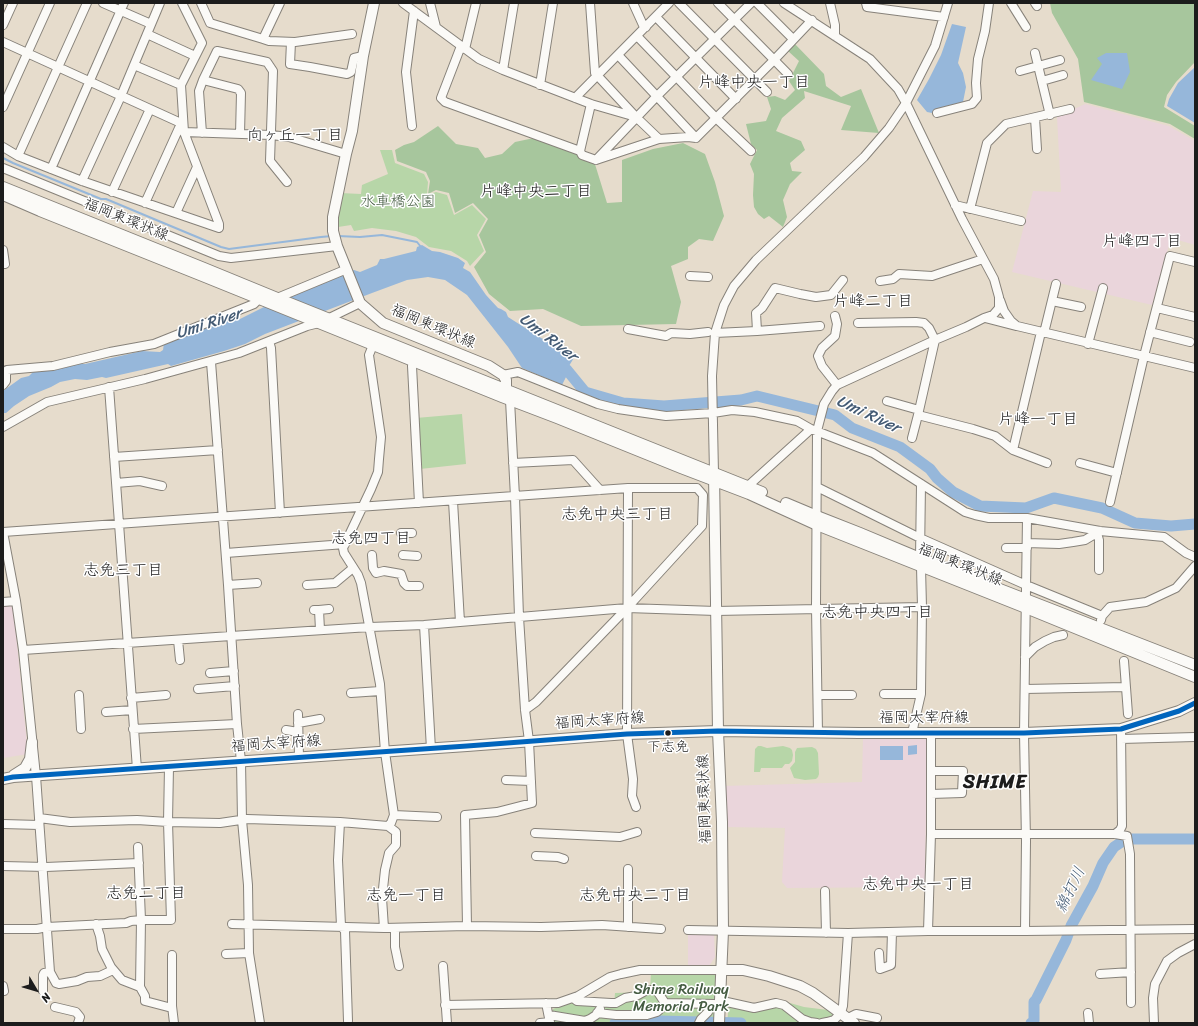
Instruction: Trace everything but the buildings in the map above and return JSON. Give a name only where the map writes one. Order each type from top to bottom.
[{"type":"main road","name":"福岡東環状線","points":[[374,3],[363,56],[352,131],[333,217],[333,231],[337,244],[359,301],[383,323],[489,366],[503,375]]},
{"type":"main road","name":"福岡東環状線","points":[[3,187],[189,262],[276,301]]},
{"type":"main road","name":"福岡東環状線","points":[[3,195],[259,300],[276,301]]},
{"type":"main road","points":[[276,301],[322,320]]},
{"type":"main road","name":"福岡東環状線","points":[[322,320],[374,345],[510,400],[714,477],[748,486],[817,521]]},
{"type":"main road","name":"福岡東環状線","points":[[322,320],[506,390],[817,521],[860,533],[920,562],[1026,603],[1099,628],[1195,665]]},
{"type":"main road","points":[[503,375],[506,380],[506,390],[510,400]]},
{"type":"main road","name":"福岡東環状線","points":[[714,477],[723,931],[722,970],[714,1003],[719,1023]]},
{"type":"main road","name":"福岡東環状線","points":[[1026,603],[1195,677]]},
{"type":"main road","name":"福岡太宰府線","points":[[8,778],[627,734],[718,731],[818,733],[912,732],[1121,734],[1195,703]]},
{"type":"main road","points":[[8,778],[25,768],[30,759],[32,742]]},
{"type":"main road","points":[[722,970],[743,970],[790,982],[813,993],[848,1018]]},
{"type":"street","points":[[3,24],[13,3]]},
{"type":"street","points":[[3,108],[50,3]]},
{"type":"street","points":[[18,156],[87,3]]},
{"type":"street","points":[[103,3],[151,24]]},
{"type":"street","points":[[51,169],[124,3]]},
{"type":"street","points":[[82,181],[121,96],[160,3]]},
{"type":"street","points":[[3,147],[18,156],[82,181],[219,228],[220,224],[183,128],[181,85],[202,42],[182,3]]},
{"type":"street","points":[[201,3],[210,23],[269,41],[291,42],[352,34]]},
{"type":"street","points":[[262,39],[280,3]]},
{"type":"street","points":[[403,3],[479,59],[540,85],[591,104],[636,117]]},
{"type":"street","points":[[430,3],[436,27]]},
{"type":"street","points":[[476,3],[463,47],[440,98],[445,102],[580,151],[582,155],[596,160],[659,139],[688,137],[696,138]]},
{"type":"street","points":[[503,70],[514,3]]},
{"type":"street","points":[[540,85],[553,3]]},
{"type":"street","points":[[590,3],[595,73],[659,139]]},
{"type":"street","points":[[633,3],[643,25],[646,27]]},
{"type":"street","points":[[575,98],[669,3]]},
{"type":"street","points":[[679,3],[767,92]]},
{"type":"street","points":[[718,3],[788,74]]},
{"type":"street","points":[[596,160],[636,117],[696,59],[750,3]]},
{"type":"street","points":[[757,3],[793,39]]},
{"type":"street","points":[[830,3],[835,25],[835,36]]},
{"type":"street","points":[[866,3],[867,7],[944,17]]},
{"type":"street","points":[[714,477],[712,332],[724,305],[741,278],[756,260],[864,157],[889,128],[906,103],[935,46],[948,3]]},
{"type":"street","points":[[937,113],[972,104],[977,98],[976,83],[978,59],[985,31],[989,3]]},
{"type":"street","points":[[1011,3],[1026,27]]},
{"type":"street","points":[[786,4],[870,59],[898,88],[962,219],[994,279],[998,297],[1004,311],[1017,326]]},
{"type":"street","points":[[412,126],[406,72],[414,11]]},
{"type":"street","points":[[656,17],[736,99]]},
{"type":"street","points":[[696,138],[812,20]]},
{"type":"street","points":[[147,34],[195,56]]},
{"type":"street","points":[[637,36],[676,78],[751,151]]},
{"type":"street","points":[[3,42],[121,96],[183,128],[202,133],[289,137],[346,154]]},
{"type":"street","points":[[291,42],[290,64],[310,66],[347,74],[351,72],[354,58],[363,56]]},
{"type":"street","points":[[202,133],[199,91],[218,51],[267,62],[273,71],[270,161],[287,182]]},
{"type":"street","points":[[1035,53],[1050,115]]},
{"type":"street","points":[[618,55],[696,138]]},
{"type":"street","points":[[1020,71],[1060,60]]},
{"type":"street","points":[[134,65],[181,85]]},
{"type":"street","points":[[1042,81],[1063,75]]},
{"type":"street","points":[[203,80],[238,89],[241,93],[240,134]]},
{"type":"street","points":[[580,151],[591,104]]},
{"type":"street","points":[[970,209],[987,143],[1006,124],[1050,115],[1070,109]]},
{"type":"street","points":[[112,192],[150,110]]},
{"type":"street","points":[[1035,118],[1036,149]]},
{"type":"street","points":[[145,203],[179,128],[183,128]]},
{"type":"street","points":[[617,137],[630,149]]},
{"type":"street","points":[[176,213],[197,167]]},
{"type":"street","points":[[3,168],[219,256],[231,258],[337,244]]},
{"type":"street","points":[[955,205],[1021,221]]},
{"type":"street","points":[[3,250],[5,264],[3,264]]},
{"type":"street","points":[[1110,502],[1144,356],[1170,256],[1195,262]]},
{"type":"street","points":[[880,281],[893,279],[899,274],[932,276],[983,259]]},
{"type":"street","points":[[276,301],[347,270]]},
{"type":"street","points":[[690,276],[708,277]]},
{"type":"street","points":[[757,331],[756,313],[762,308],[775,288],[816,297],[831,295],[843,280]]},
{"type":"street","points":[[1013,450],[1042,333],[1056,284]]},
{"type":"street","points":[[1088,344],[1103,288]]},
{"type":"street","points":[[818,733],[816,608],[817,487],[815,429],[824,404],[837,385],[934,340],[993,315],[998,308],[998,297]]},
{"type":"street","points":[[3,385],[6,381],[7,370],[33,369],[53,366],[110,352],[154,344],[254,304],[259,300]]},
{"type":"street","points":[[3,427],[47,402],[145,380],[239,353],[322,320],[359,301]]},
{"type":"street","points":[[1052,301],[1081,307]]},
{"type":"street","points":[[1156,308],[1195,317]]},
{"type":"street","points":[[835,316],[837,324],[835,336],[822,348],[818,356],[822,366],[837,385]]},
{"type":"street","points":[[984,318],[1088,344],[1195,368]]},
{"type":"street","points":[[858,323],[916,322],[924,323],[929,328],[934,340],[919,413],[912,438]]},
{"type":"street","points":[[628,329],[666,336],[671,333],[690,334],[757,331],[820,326]]},
{"type":"street","points":[[1150,332],[1190,342]]},
{"type":"street","points":[[269,341],[271,348],[280,513]]},
{"type":"street","points":[[374,345],[369,355],[381,437],[380,460],[378,472],[343,548],[344,554],[358,575],[361,583],[370,627],[380,691],[394,815],[388,826]]},
{"type":"street","points":[[413,361],[412,366],[419,503]]},
{"type":"street","points":[[211,362],[232,636],[237,724],[241,761],[242,820],[248,885],[249,952],[260,1023]]},
{"type":"street","points":[[503,375],[518,372],[598,404],[618,409],[666,416],[713,413],[732,410],[755,412],[797,421],[873,453],[965,512],[989,518],[1027,518],[1099,532],[1164,537],[1195,557]]},
{"type":"street","points":[[109,387],[137,769]]},
{"type":"street","points":[[467,926],[465,815],[497,812],[532,803],[529,741],[525,710],[519,617],[510,400]]},
{"type":"street","points":[[887,401],[919,413],[995,436],[1013,450],[1047,463]]},
{"type":"street","points":[[748,486],[815,429]]},
{"type":"street","points":[[114,457],[218,450]]},
{"type":"street","points":[[513,463],[573,460],[600,490]]},
{"type":"street","points":[[1080,463],[1117,473]]},
{"type":"street","points":[[116,483],[140,480],[162,486]]},
{"type":"street","points":[[912,732],[921,694],[921,484]]},
{"type":"street","points":[[817,487],[920,538],[1026,585],[1102,616]]},
{"type":"street","points":[[628,488],[627,734],[633,780],[632,796],[636,807]]},
{"type":"street","points":[[114,970],[100,976],[87,977],[77,981],[60,984],[56,983],[50,972],[36,776],[23,650],[16,601],[3,532],[628,488],[697,488],[702,495],[702,526],[627,608],[536,702],[525,710]]},
{"type":"street","points":[[453,501],[460,622]]},
{"type":"street","points":[[1025,931],[1024,734],[1027,518]]},
{"type":"street","points":[[1006,548],[1059,544],[1085,540],[1099,532]]},
{"type":"street","points":[[1099,532],[1099,570]]},
{"type":"street","points":[[401,533],[412,533]]},
{"type":"street","points":[[226,553],[345,544]]},
{"type":"street","points":[[372,555],[373,568],[376,573],[384,571],[401,574],[404,583],[407,586],[419,586]]},
{"type":"street","points":[[403,555],[417,556]]},
{"type":"street","points":[[1099,628],[1102,616],[1110,607],[1146,602],[1176,588],[1195,566]]},
{"type":"street","points":[[307,585],[336,583],[353,568]]},
{"type":"street","points":[[228,585],[257,583]]},
{"type":"street","points":[[3,602],[16,601]]},
{"type":"street","points":[[23,650],[320,630],[424,625],[627,608],[716,610],[922,607]]},
{"type":"street","points":[[320,630],[316,610],[329,609]]},
{"type":"street","points":[[424,625],[431,749]]},
{"type":"street","points":[[1025,656],[1044,641],[1063,635]]},
{"type":"street","points":[[178,640],[180,660]]},
{"type":"street","points":[[1124,661],[1128,714]]},
{"type":"street","points":[[210,673],[234,671]]},
{"type":"street","points":[[198,689],[235,686]]},
{"type":"street","points":[[1025,689],[1126,687]]},
{"type":"street","points":[[351,693],[380,691]]},
{"type":"street","points":[[884,694],[921,694]]},
{"type":"street","points":[[78,695],[81,729]]},
{"type":"street","points":[[131,698],[166,695]]},
{"type":"street","points":[[818,695],[852,695]]},
{"type":"street","points":[[106,712],[132,710]]},
{"type":"street","points":[[299,757],[298,719],[320,719]]},
{"type":"street","points":[[133,728],[237,724]]},
{"type":"street","points":[[286,730],[298,732]]},
{"type":"street","points":[[928,931],[931,834],[930,733]]},
{"type":"street","points":[[1115,834],[1122,826],[1121,734],[1195,737]]},
{"type":"street","points":[[3,929],[37,929],[47,927],[126,923],[141,920],[171,920],[168,822],[169,767]]},
{"type":"street","points":[[931,771],[963,771],[962,793],[931,794]]},
{"type":"street","points":[[506,780],[531,781]]},
{"type":"street","points":[[394,815],[437,817]]},
{"type":"street","points":[[3,824],[39,821],[70,822],[137,820],[220,823],[247,819],[340,822],[388,826],[396,832],[396,846],[389,853],[385,870],[382,898],[384,928]]},
{"type":"street","points":[[340,822],[338,860],[341,926],[345,931],[348,1021]]},
{"type":"street","points":[[534,833],[620,837],[637,832]]},
{"type":"street","points":[[931,834],[1115,834],[1127,836],[1130,854],[1131,1003]]},
{"type":"street","points":[[138,846],[141,920],[140,987],[145,996],[145,1001],[172,1006]]},
{"type":"street","points":[[536,856],[558,857],[564,859]]},
{"type":"street","points":[[3,866],[139,863]]},
{"type":"street","points":[[628,869],[628,927]]},
{"type":"street","points":[[825,891],[826,932]]},
{"type":"street","points":[[96,924],[102,950],[114,970],[122,980],[140,987]]},
{"type":"street","points":[[232,924],[384,928],[602,925],[661,929]]},
{"type":"street","points":[[395,928],[395,947],[399,966]]},
{"type":"street","points":[[688,930],[848,933],[1195,929]]},
{"type":"street","points":[[879,953],[880,969],[891,965],[892,932]]},
{"type":"street","points":[[848,933],[843,1006],[848,1018]]},
{"type":"street","points":[[1154,1023],[1153,998],[1155,984],[1167,961],[1195,944]]},
{"type":"street","points":[[226,954],[249,952]]},
{"type":"street","points":[[172,955],[172,1006],[174,1023]]},
{"type":"street","points":[[444,966],[447,1023]]},
{"type":"street","points":[[445,1005],[558,1003],[573,998],[610,977],[638,970],[722,970]]},
{"type":"street","points":[[43,991],[43,975],[44,973],[50,972]]},
{"type":"street","points":[[1100,974],[1131,972]]},
{"type":"street","points":[[573,998],[577,1001],[616,1003],[625,998],[636,996],[647,990],[653,990],[658,991],[665,1003]]},
{"type":"street","points":[[665,1003],[727,1002],[754,1008],[776,1003],[784,1005],[802,1019],[817,1023]]},
{"type":"street","points":[[546,1003],[550,1020]]},
{"type":"street","points":[[540,1023],[550,1020],[585,1021],[597,1013],[603,1003]]},
{"type":"street","points":[[597,1013],[647,1015],[657,1012],[664,1006],[665,1003]]},
{"type":"street","points":[[699,1023],[714,1003]]},
{"type":"street","points":[[55,1007],[76,1012],[80,1017],[78,1023]]},
{"type":"street","points":[[1088,1013],[1089,1023]]},
{"type":"street","points":[[822,1023],[848,1018],[856,1014],[878,1018]]},
{"type":"shaded area","points":[[1085,104],[1169,126],[1195,141],[1195,245],[1171,238],[1152,305],[1012,272],[1033,191],[1061,192],[1057,117]]},
{"type":"shaded area","points":[[13,604],[28,754],[3,758],[3,605]]},
{"type":"shaded area","points":[[923,735],[927,740],[925,883],[921,887],[787,888],[782,882],[785,828],[726,827],[723,786],[862,782],[863,737]]},
{"type":"shaded area","points":[[688,933],[714,934],[715,957],[709,966],[688,966]]},
{"type":"green space","points":[[1050,3],[1195,3],[1195,62],[1176,82],[1167,95],[1164,107],[1195,126],[1195,139],[1170,124],[1084,102],[1078,59],[1052,13]]},
{"type":"green space","points":[[794,43],[824,74],[826,86],[841,97],[861,89],[879,133],[841,130],[851,106],[804,91],[805,98],[782,118],[776,131],[801,141],[805,150],[790,163],[792,171],[802,172],[790,184],[783,200],[787,217],[783,227],[769,216],[764,219],[758,214],[754,207],[754,174],[750,164],[757,150],[751,144],[746,124],[766,121],[771,109],[767,97],[775,96],[785,100],[795,90],[789,81],[799,61],[788,51]]},
{"type":"green space","points":[[438,126],[456,144],[478,148],[485,158],[502,154],[515,142],[534,138],[594,161],[607,203],[622,202],[622,160],[653,149],[683,143],[705,154],[715,182],[724,216],[713,241],[699,239],[688,247],[688,259],[671,266],[681,302],[676,324],[581,326],[543,309],[510,311],[489,294],[474,267],[486,252],[479,235],[488,219],[473,203],[455,213],[449,193],[436,190],[428,194],[430,181],[426,172],[397,161],[395,150],[414,142]]},
{"type":"green space","name":"水車橋公園","points":[[380,150],[392,150],[395,163],[424,174],[428,182],[427,195],[436,192],[447,195],[454,215],[472,205],[486,219],[477,235],[484,251],[470,266],[467,261],[451,251],[429,247],[416,237],[396,231],[372,228],[354,231],[351,225],[338,227],[337,215],[340,193],[361,194],[362,185],[388,174]]},
{"type":"green space","points":[[462,414],[466,464],[420,469],[416,418]]},
{"type":"green space","points":[[758,746],[767,748],[783,746],[790,748],[793,755],[792,761],[789,764],[785,764],[782,768],[761,768],[760,772],[754,772],[755,749]]},
{"type":"green space","points":[[812,747],[816,749],[818,753],[818,777],[816,779],[805,780],[794,778],[790,768],[795,762],[795,752],[797,748]]},
{"type":"green space","name":"Shime Railway Memorial Park","points":[[651,972],[717,973],[714,1023],[680,1023],[617,1018],[611,1023],[553,1023],[553,1009],[573,1002],[614,1005],[615,993],[650,992]]},
{"type":"green space","name":"Shime Railway Memorial Park","points":[[776,999],[804,1007],[828,1010],[840,1023],[727,1023],[729,1005],[765,1007]]},
{"type":"water","points":[[952,24],[966,27],[958,63],[963,73],[966,87],[963,102],[932,113],[927,112],[917,100],[941,55]]},
{"type":"water","points":[[1106,53],[1127,53],[1130,72],[1122,89],[1091,80],[1102,64],[1097,58]]},
{"type":"water","points":[[1195,67],[1195,123],[1167,106],[1169,99],[1178,83]]},
{"type":"water","points":[[422,245],[432,251],[458,258],[465,263],[463,268],[470,272],[486,295],[498,308],[506,312],[508,317],[541,338],[552,343],[555,347],[558,346],[561,349],[575,353],[562,385],[522,368],[508,347],[467,295],[445,280],[428,277],[407,280],[224,351],[171,366],[168,364],[106,378],[102,377],[87,380],[75,379],[60,382],[29,396],[6,413],[3,413],[3,391],[21,378],[29,376],[33,372],[85,364],[142,351],[160,352],[163,350],[164,343],[236,315],[240,319],[290,294],[354,270],[360,272],[377,265],[380,259],[416,251],[417,247]]},
{"type":"water","points":[[917,745],[917,754],[908,755],[908,746]]},
{"type":"water","points":[[880,746],[903,746],[903,760],[880,760]]},
{"type":"waterway","points":[[3,158],[101,199],[106,199],[229,249],[332,236]]},
{"type":"waterway","points":[[338,236],[360,237],[382,235],[417,242],[421,247]]},
{"type":"waterway","name":"Umi River","points":[[556,363],[567,370],[585,392],[623,403],[664,406],[741,400],[757,396],[835,415],[852,428],[900,447],[930,469],[937,478],[953,492],[980,506],[1026,508],[1054,498],[1102,508],[1135,523],[1171,526],[1195,524]]},
{"type":"waterway","name":"綿打川","points":[[1031,1023],[1034,1021],[1034,1002],[1066,940],[1071,926],[1093,886],[1103,863],[1114,847],[1123,841],[1132,839],[1195,839]]},
{"type":"waterway","name":"綿打川","points":[[615,1023],[618,1020],[741,1023]]},
{"type":"transit line","points":[[3,779],[13,777],[627,734],[718,731],[1024,733],[1121,729],[1179,711],[1195,703]]},
{"type":"place","name":"下志免","points":[[668,733]]},
{"type":"district","name":"片峰中央一丁目","points":[[754,83]]},
{"type":"district","name":"向ヶ丘一丁目","points":[[295,136]]},
{"type":"district","name":"片峰中央二丁目","points":[[536,192]]},
{"type":"district","name":"片峰四丁目","points":[[1142,242]]},
{"type":"district","name":"片峰二丁目","points":[[873,302]]},
{"type":"district","name":"片峰一丁目","points":[[1038,420]]},
{"type":"district","name":"志免中央三丁目","points":[[617,515]]},
{"type":"district","name":"志免四丁目","points":[[371,539]]},
{"type":"district","name":"志免三丁目","points":[[123,571]]},
{"type":"district","name":"志免中央四丁目","points":[[877,613]]},
{"type":"district","name":"SHIME","points":[[995,783]]},
{"type":"district","name":"志免中央一丁目","points":[[918,885]]},
{"type":"district","name":"志免二丁目","points":[[146,894]]},
{"type":"district","name":"志免一丁目","points":[[406,896]]},
{"type":"district","name":"志免中央二丁目","points":[[635,896]]}]
